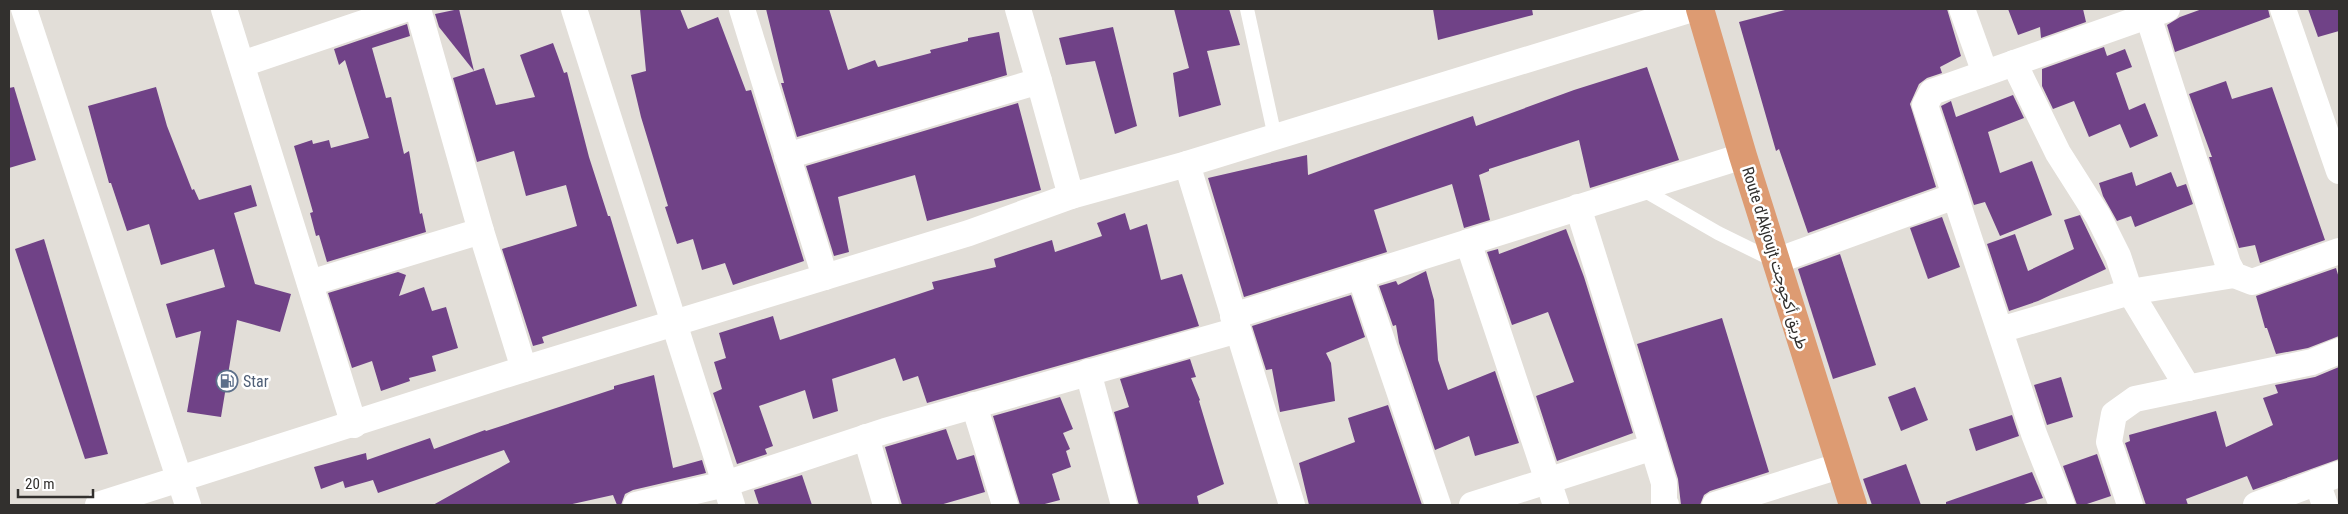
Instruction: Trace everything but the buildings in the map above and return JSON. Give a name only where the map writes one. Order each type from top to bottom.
[{"type":"highway","name":"Route d'Akjoujt طريق أكجوجت","points":[[1700,9],[1743,156],[1839,466],[1853,505]]},
{"type":"street","points":[[24,9],[188,505]]},
{"type":"street","points":[[224,9],[354,425]]},
{"type":"street","points":[[242,64],[404,9]]},
{"type":"street","points":[[418,9],[481,231],[524,369]]},
{"type":"street","points":[[574,9],[728,495]]},
{"type":"street","points":[[742,9],[825,277]]},
{"type":"street","points":[[1018,9],[1071,196]]},
{"type":"street","points":[[98,505],[179,478],[354,425],[524,369],[969,233],[1071,196],[1186,164],[1692,9]]},
{"type":"street","points":[[1962,9],[1985,73]]},
{"type":"street","points":[[2282,9],[2339,170]]},
{"type":"street","points":[[2059,504],[1925,105],[1926,99],[1932,92],[2157,12],[2228,264],[2234,274]]},
{"type":"street","points":[[2014,63],[2058,153],[2098,216],[2114,248],[2130,292],[2188,388]]},
{"type":"street","points":[[787,156],[1039,81]]},
{"type":"street","points":[[636,505],[728,495],[866,437],[1088,372],[1235,323],[1360,276],[1743,156]]},
{"type":"street","points":[[1186,164],[1292,505]]},
{"type":"street","points":[[1776,262],[1955,196]]},
{"type":"street","points":[[1578,207],[1664,483],[1664,503],[1666,505]]},
{"type":"street","points":[[310,283],[481,231]]},
{"type":"street","points":[[1468,242],[1556,505]]},
{"type":"street","points":[[2000,330],[2130,292],[2234,274],[2252,282],[2339,251]]},
{"type":"street","points":[[1360,276],[1438,505]]},
{"type":"street","points":[[2130,505],[2109,442],[2114,414],[2135,399],[2312,362],[2339,351]]},
{"type":"street","points":[[1088,372],[1124,505]]},
{"type":"street","points":[[974,405],[1005,505]]},
{"type":"street","points":[[866,437],[886,505]]},
{"type":"street","points":[[1472,505],[1653,447]]},
{"type":"street","points":[[1715,505],[1839,466]]},
{"type":"street","points":[[2256,505],[2327,487]]},
{"type":"lane","points":[[1247,9],[1275,137]]},
{"type":"lane","points":[[1640,187],[1718,233],[1776,262]]},
{"type":"place","name":"Star","points":[[227,381]]}]
